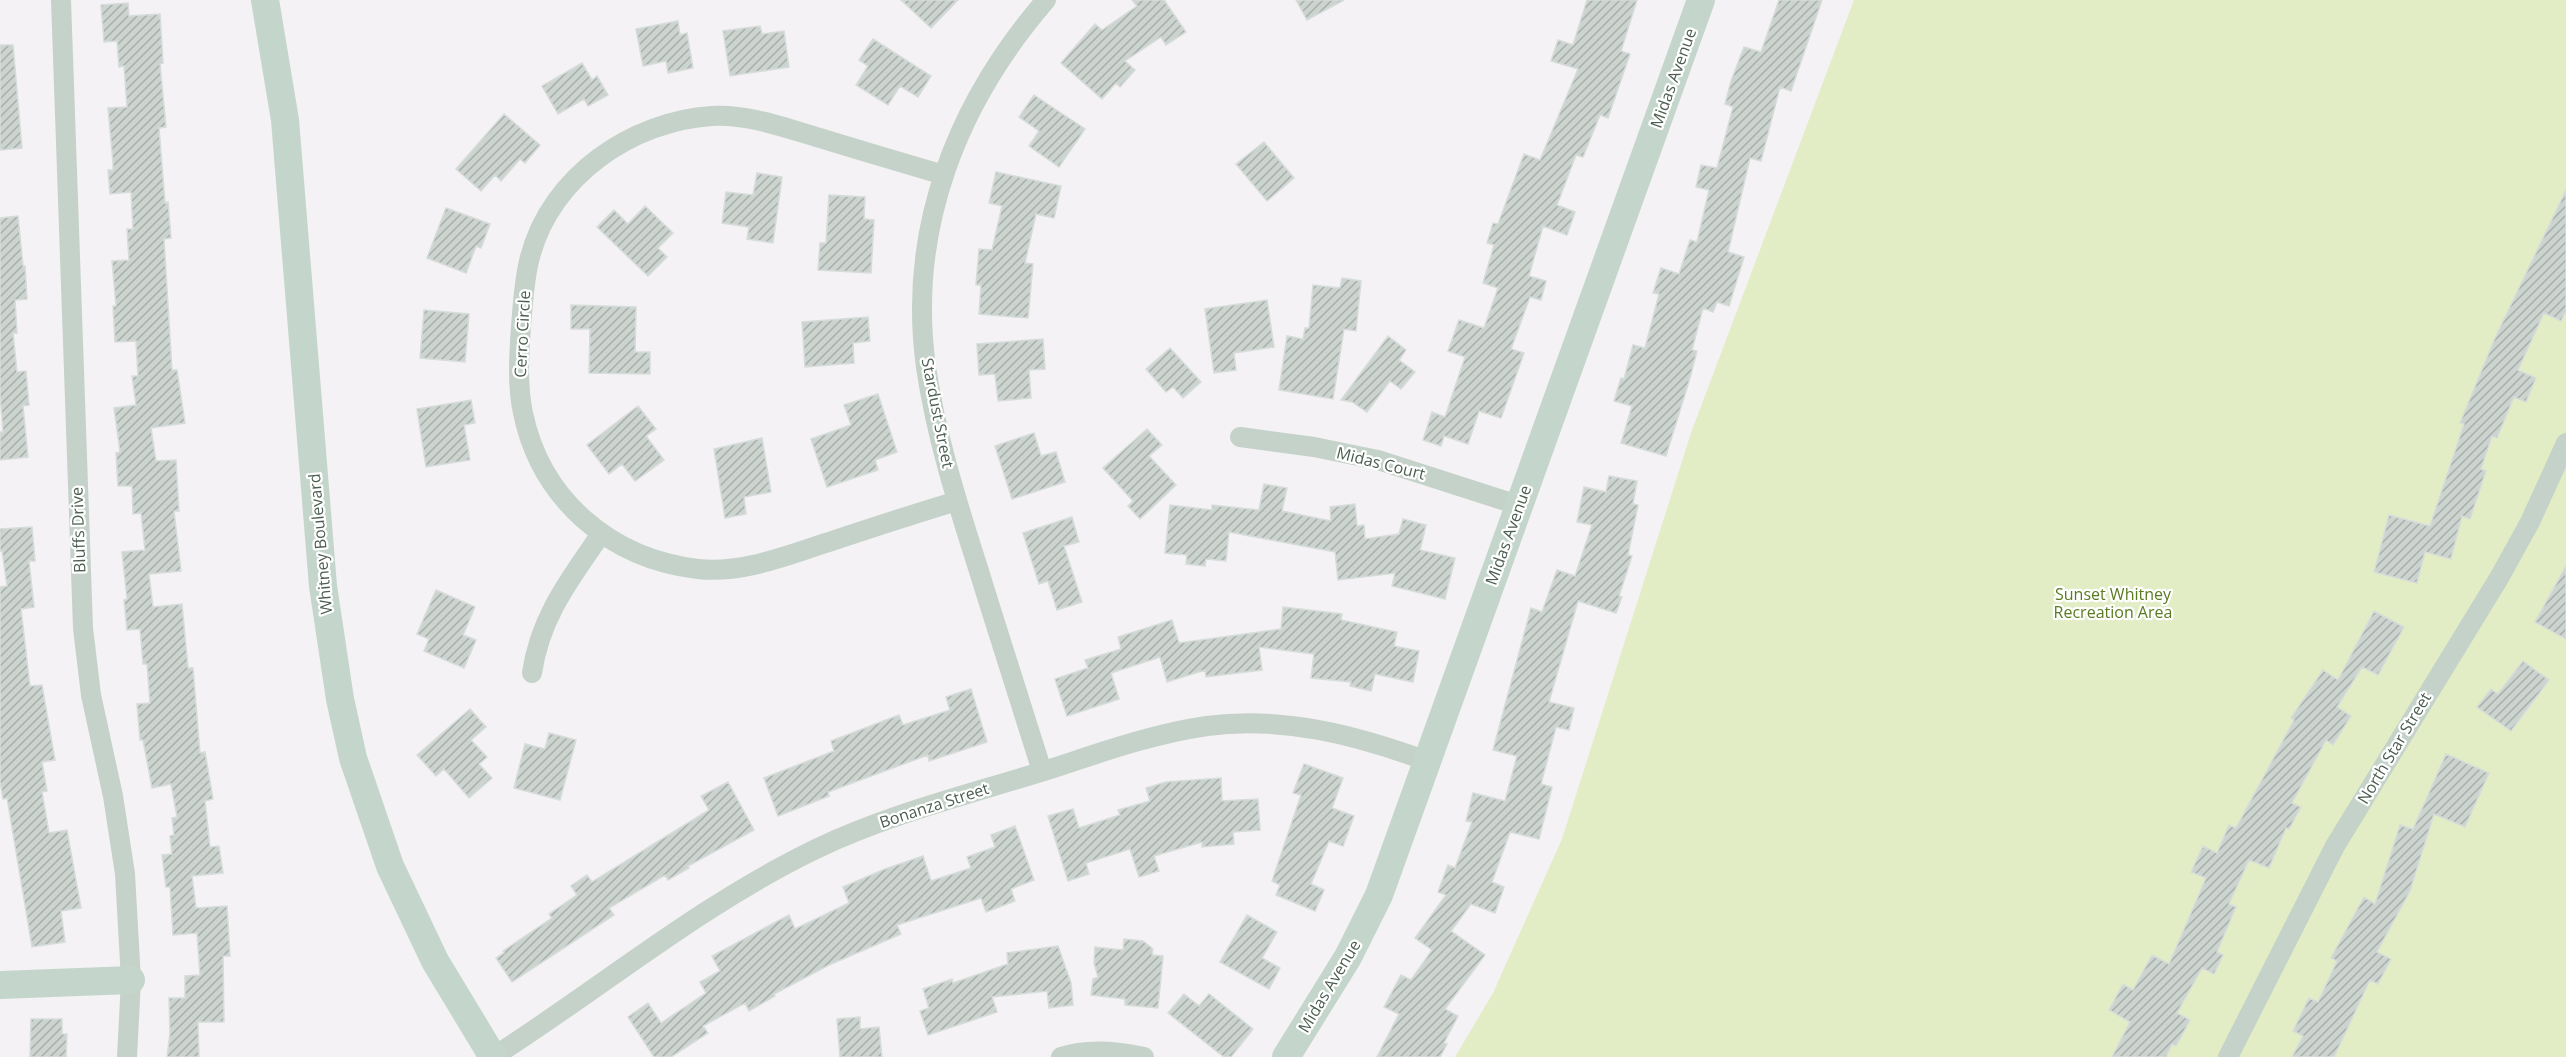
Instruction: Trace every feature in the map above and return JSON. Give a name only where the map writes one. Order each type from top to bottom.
[{"type":"street","name":"Bluffs Drive","points":[[61,0],[83,628],[92,695],[113,796],[125,874],[131,980],[127,1057]]},
{"type":"street","name":"Whitney Boulevard","points":[[265,0],[285,120],[322,586],[339,699],[353,758],[390,866],[435,961],[493,1057]]},
{"type":"street","name":"Stardust Street","points":[[1042,771],[957,501],[926,365],[923,306],[932,217],[956,138],[977,94],[1002,55],[1046,0]]},
{"type":"street","name":"Midas Avenue","points":[[1286,1057],[1348,957],[1369,916],[1392,860],[1701,0]]},
{"type":"street","name":"Cerro Circle","points":[[944,175],[784,128],[752,120],[716,116],[687,118],[626,140],[602,154],[578,175],[558,199],[542,225],[530,255],[524,285],[519,356],[520,386],[523,413],[543,468],[557,493],[579,516],[601,534],[632,551],[669,563],[699,569],[733,569],[772,560],[957,501]]},
{"type":"street","name":"Midas Court","points":[[1240,436],[1314,447],[1378,460],[1518,505]]},
{"type":"street","name":"North Star Street","points":[[2228,1057],[2335,846],[2499,578],[2530,522],[2565,449]]},
{"type":"street","points":[[532,673],[535,652],[554,602],[601,534]]},
{"type":"street","name":"Bonanza Street","points":[[493,1057],[701,914],[817,849],[930,805],[1154,737],[1207,726],[1253,723],[1305,727],[1361,738],[1427,761]]},
{"type":"street","points":[[0,985],[131,980]]},
{"type":"street","points":[[1061,1057],[1094,1051],[1121,1052],[1144,1057]]},
{"type":"green space","name":"Sunset Whitney Recreation Area","points":[[1854,0],[2566,0],[2566,1057],[1455,1057],[1493,993],[1562,839],[1691,433]]},
{"type":"building","points":[[901,0],[958,0],[931,28]]},
{"type":"building","points":[[1132,0],[1164,0],[1186,32],[1166,45],[1161,37],[1125,61],[1135,70],[1120,87],[1116,83],[1102,99],[1061,63],[1095,24],[1102,30],[1137,6]]},
{"type":"building","points":[[1296,0],[1344,0],[1307,20]]},
{"type":"building","points":[[1587,0],[1637,0],[1621,51],[1630,54],[1608,118],[1600,115],[1583,157],[1576,155],[1557,205],[1575,212],[1567,235],[1543,226],[1529,276],[1546,281],[1541,300],[1530,297],[1511,349],[1524,353],[1501,418],[1479,411],[1468,444],[1444,436],[1441,446],[1423,440],[1432,412],[1445,417],[1465,357],[1448,351],[1459,320],[1484,328],[1498,288],[1483,283],[1494,245],[1487,243],[1493,223],[1498,224],[1524,154],[1540,160],[1578,69],[1551,61],[1558,40],[1573,45]]},
{"type":"building","points":[[1779,0],[1822,0],[1791,91],[1780,87],[1761,161],[1750,158],[1728,252],[1744,257],[1729,306],[1717,302],[1713,312],[1703,308],[1692,350],[1697,351],[1666,456],[1621,443],[1632,406],[1614,401],[1621,378],[1624,379],[1633,345],[1645,348],[1659,294],[1653,293],[1661,268],[1679,274],[1690,240],[1697,242],[1709,190],[1696,187],[1701,165],[1717,168],[1733,107],[1725,104],[1731,81],[1744,47],[1761,52]]},
{"type":"building","points":[[128,3],[129,16],[160,14],[163,63],[160,64],[166,127],[159,128],[165,203],[168,202],[171,238],[164,239],[172,370],[177,370],[185,423],[151,428],[156,461],[176,460],[179,511],[174,511],[181,571],[149,574],[153,607],[182,604],[188,668],[193,668],[200,753],[205,752],[213,799],[205,801],[210,847],[219,846],[223,873],[192,876],[196,908],[227,906],[230,956],[223,956],[224,1022],[198,1022],[199,1057],[167,1057],[170,1033],[169,998],[185,998],[185,976],[200,975],[197,933],[173,935],[170,887],[166,887],[162,855],[172,854],[170,836],[174,835],[172,818],[177,817],[171,784],[152,788],[143,740],[140,740],[137,704],[150,703],[147,664],[143,664],[140,629],[127,630],[124,600],[127,599],[122,552],[145,550],[141,513],[133,514],[132,486],[118,486],[116,453],[120,452],[114,408],[136,405],[132,376],[138,376],[136,341],[115,342],[113,306],[116,306],[112,261],[129,260],[127,229],[133,229],[131,192],[110,194],[108,170],[113,170],[113,163],[108,108],[127,107],[124,66],[119,67],[117,41],[104,42],[101,5]]},
{"type":"building","points":[[678,21],[680,35],[687,33],[693,68],[668,73],[666,61],[643,66],[636,29]]},
{"type":"building","points":[[760,26],[762,34],[784,31],[789,67],[730,76],[723,31]]},
{"type":"building","points":[[873,39],[931,76],[918,97],[900,86],[888,105],[856,85],[868,66],[859,60]]},
{"type":"building","points":[[0,45],[13,45],[22,148],[0,150]]},
{"type":"building","points":[[582,63],[592,80],[597,76],[608,95],[588,106],[584,99],[558,114],[542,86]]},
{"type":"building","points":[[1034,95],[1085,129],[1059,167],[1029,146],[1039,131],[1019,117]]},
{"type":"building","points":[[504,114],[540,145],[525,163],[520,159],[501,181],[495,175],[481,191],[456,169]]},
{"type":"building","points":[[1264,142],[1294,178],[1267,201],[1236,164]]},
{"type":"building","points":[[996,172],[1061,186],[1054,218],[1036,214],[1025,263],[1033,264],[1028,318],[979,314],[981,285],[976,285],[979,249],[992,250],[1002,206],[989,203]]},
{"type":"building","points":[[757,173],[782,177],[773,243],[747,239],[749,227],[722,223],[726,192],[753,195]]},
{"type":"building","points":[[2566,190],[2566,311],[2561,321],[2544,313],[2518,370],[2536,378],[2526,402],[2514,397],[2497,438],[2492,436],[2481,469],[2486,471],[2470,519],[2462,516],[2451,559],[2425,552],[2417,583],[2374,572],[2389,515],[2430,526],[2464,424],[2460,423],[2495,338]]},
{"type":"building","points":[[829,195],[865,197],[864,219],[874,220],[871,273],[818,270],[820,243],[826,243]]},
{"type":"building","points":[[645,206],[673,233],[658,248],[667,257],[648,276],[597,227],[614,210],[628,224]]},
{"type":"building","points":[[446,208],[490,224],[481,248],[476,246],[466,273],[427,258]]},
{"type":"building","points":[[18,216],[27,299],[15,300],[17,333],[13,333],[17,372],[26,371],[29,405],[23,406],[28,457],[0,460],[0,432],[3,432],[0,394],[0,218]]},
{"type":"building","points":[[1342,278],[1361,281],[1356,331],[1344,329],[1333,399],[1279,390],[1287,336],[1303,339],[1305,328],[1309,328],[1313,285],[1340,288]]},
{"type":"building","points":[[1267,300],[1274,347],[1234,353],[1236,370],[1214,373],[1205,309]]},
{"type":"building","points":[[571,305],[636,307],[635,352],[650,352],[650,374],[589,373],[590,329],[571,329]]},
{"type":"building","points":[[424,310],[469,314],[465,362],[420,358]]},
{"type":"building","points":[[868,317],[870,341],[853,343],[854,363],[805,367],[802,322]]},
{"type":"building","points":[[1388,336],[1406,350],[1399,360],[1415,372],[1401,389],[1390,381],[1367,412],[1352,402],[1341,400]]},
{"type":"building","points":[[1043,339],[1045,369],[1029,370],[1031,398],[998,401],[995,374],[979,375],[977,344]]},
{"type":"building","points":[[1170,348],[1201,382],[1183,398],[1173,387],[1166,392],[1146,369]]},
{"type":"building","points":[[878,394],[897,452],[875,460],[878,470],[827,487],[811,439],[851,425],[844,405]]},
{"type":"building","points":[[471,400],[475,423],[464,425],[470,460],[426,467],[417,409]]},
{"type":"building","points":[[638,406],[656,429],[646,436],[664,460],[635,481],[622,464],[609,474],[587,445]]},
{"type":"building","points":[[1147,429],[1162,445],[1149,456],[1176,485],[1140,519],[1128,506],[1133,501],[1103,468]]},
{"type":"building","points":[[1034,433],[1041,456],[1056,452],[1065,482],[1012,499],[995,446]]},
{"type":"building","points":[[762,438],[771,492],[744,497],[746,514],[725,518],[714,449]]},
{"type":"building","points":[[1609,476],[1637,481],[1633,504],[1638,505],[1628,555],[1632,556],[1616,613],[1578,601],[1549,702],[1574,708],[1569,730],[1556,727],[1541,784],[1552,787],[1539,839],[1510,832],[1492,882],[1504,887],[1495,913],[1471,904],[1451,931],[1485,955],[1445,1009],[1458,1016],[1444,1043],[1447,1044],[1440,1057],[1377,1057],[1399,1014],[1384,1007],[1401,975],[1411,980],[1432,950],[1415,938],[1446,895],[1438,892],[1448,865],[1455,868],[1472,822],[1466,821],[1473,793],[1505,801],[1517,756],[1493,750],[1531,608],[1542,612],[1557,570],[1575,576],[1592,525],[1577,522],[1584,487],[1606,492]]},
{"type":"building","points":[[1264,484],[1287,488],[1282,511],[1331,521],[1330,507],[1355,504],[1357,526],[1364,525],[1365,539],[1399,534],[1403,519],[1426,525],[1420,550],[1455,558],[1445,599],[1392,586],[1395,573],[1338,580],[1335,552],[1229,532],[1226,561],[1206,559],[1205,566],[1186,564],[1187,555],[1165,553],[1170,505],[1212,510],[1212,505],[1259,510]]},
{"type":"building","points":[[1072,517],[1079,542],[1064,546],[1082,602],[1057,610],[1048,581],[1039,584],[1023,533]]},
{"type":"building","points":[[32,527],[35,561],[29,561],[34,607],[21,609],[30,686],[42,685],[55,760],[42,762],[47,791],[42,792],[49,833],[67,830],[81,908],[61,911],[65,942],[32,947],[7,798],[3,799],[0,781],[0,587],[7,586],[2,551],[0,551],[0,529]]},
{"type":"building","points":[[2566,566],[2566,639],[2535,622]]},
{"type":"building","points":[[436,590],[475,607],[463,635],[476,640],[464,668],[424,651],[429,639],[417,634]]},
{"type":"building","points":[[1283,607],[1342,614],[1341,620],[1397,632],[1394,646],[1419,651],[1413,682],[1375,674],[1371,691],[1350,686],[1351,682],[1311,678],[1314,654],[1259,647],[1262,670],[1206,677],[1205,670],[1167,682],[1160,657],[1111,673],[1119,699],[1067,716],[1055,679],[1088,668],[1085,660],[1121,649],[1118,637],[1172,620],[1179,643],[1281,629]]},
{"type":"building","points":[[2374,611],[2404,627],[2378,675],[2362,667],[2337,707],[2351,716],[2333,745],[2326,740],[2292,803],[2301,807],[2289,829],[2286,828],[2269,868],[2249,860],[2229,904],[2236,907],[2217,952],[2223,955],[2214,974],[2202,968],[2177,1013],[2190,1020],[2176,1046],[2172,1044],[2166,1057],[2112,1057],[2130,1022],[2109,1010],[2123,984],[2133,990],[2152,955],[2169,964],[2206,878],[2191,872],[2203,846],[2217,853],[2229,825],[2236,828],[2294,720],[2291,718],[2323,670],[2338,680]]},
{"type":"building","points":[[2523,661],[2549,680],[2511,731],[2477,707],[2491,689],[2498,694]]},
{"type":"building","points":[[971,689],[987,742],[929,761],[928,755],[828,792],[829,796],[778,816],[764,778],[834,751],[831,741],[899,715],[903,725],[950,710],[946,697]]},
{"type":"building","points":[[470,709],[486,727],[471,740],[487,757],[479,764],[492,778],[469,798],[444,769],[436,776],[417,755]]},
{"type":"building","points":[[549,733],[576,740],[560,800],[514,788],[525,744],[545,749]]},
{"type":"building","points":[[2446,754],[2489,773],[2465,827],[2434,814],[2410,891],[2377,952],[2391,959],[2378,984],[2370,980],[2334,1057],[2292,1057],[2303,1036],[2293,1031],[2309,998],[2318,1002],[2337,961],[2331,958],[2364,897],[2375,904],[2400,825],[2413,829]]},
{"type":"building","points":[[1304,764],[1343,778],[1332,808],[1354,816],[1343,846],[1329,841],[1311,884],[1324,890],[1315,911],[1276,895],[1280,885],[1272,881],[1301,795],[1293,793]]},
{"type":"building","points":[[1221,778],[1222,801],[1258,799],[1260,830],[1233,832],[1234,844],[1202,847],[1202,842],[1154,856],[1159,871],[1139,877],[1130,849],[1086,863],[1089,874],[1068,881],[1048,816],[1073,809],[1079,828],[1120,815],[1118,810],[1150,801],[1146,788],[1166,782]]},
{"type":"building","points":[[728,782],[754,830],[688,866],[689,868],[668,880],[665,875],[609,908],[614,915],[512,982],[496,958],[552,918],[549,914],[577,895],[571,886],[587,875],[592,882],[709,810],[701,796]]},
{"type":"building","points":[[1015,826],[1034,880],[1011,889],[1015,901],[986,912],[981,898],[897,925],[901,934],[829,965],[774,994],[775,996],[749,1011],[745,1003],[703,1026],[708,1033],[671,1057],[654,1057],[628,1017],[648,1003],[661,1023],[706,993],[700,982],[720,971],[712,956],[789,915],[795,929],[849,903],[843,887],[923,856],[931,881],[971,868],[967,857],[995,847],[991,835]]},
{"type":"building","points":[[1247,915],[1277,932],[1262,958],[1280,968],[1269,989],[1220,962]]},
{"type":"building","points":[[1124,939],[1143,941],[1153,949],[1152,955],[1163,956],[1158,1008],[1125,1005],[1125,999],[1091,995],[1093,979],[1098,977],[1094,963],[1095,947],[1123,950]]},
{"type":"building","points":[[1058,946],[1071,983],[1073,1005],[1049,1008],[1047,991],[992,997],[997,1012],[928,1035],[920,1011],[929,1008],[923,989],[952,979],[953,983],[1008,964],[1007,953]]},
{"type":"building","points":[[1184,994],[1199,1006],[1209,994],[1253,1029],[1231,1057],[1224,1057],[1168,1013]]},
{"type":"building","points":[[860,1017],[860,1029],[879,1027],[882,1057],[840,1057],[837,1019]]},
{"type":"building","points":[[31,1019],[62,1019],[62,1034],[67,1034],[66,1057],[30,1057]]}]
